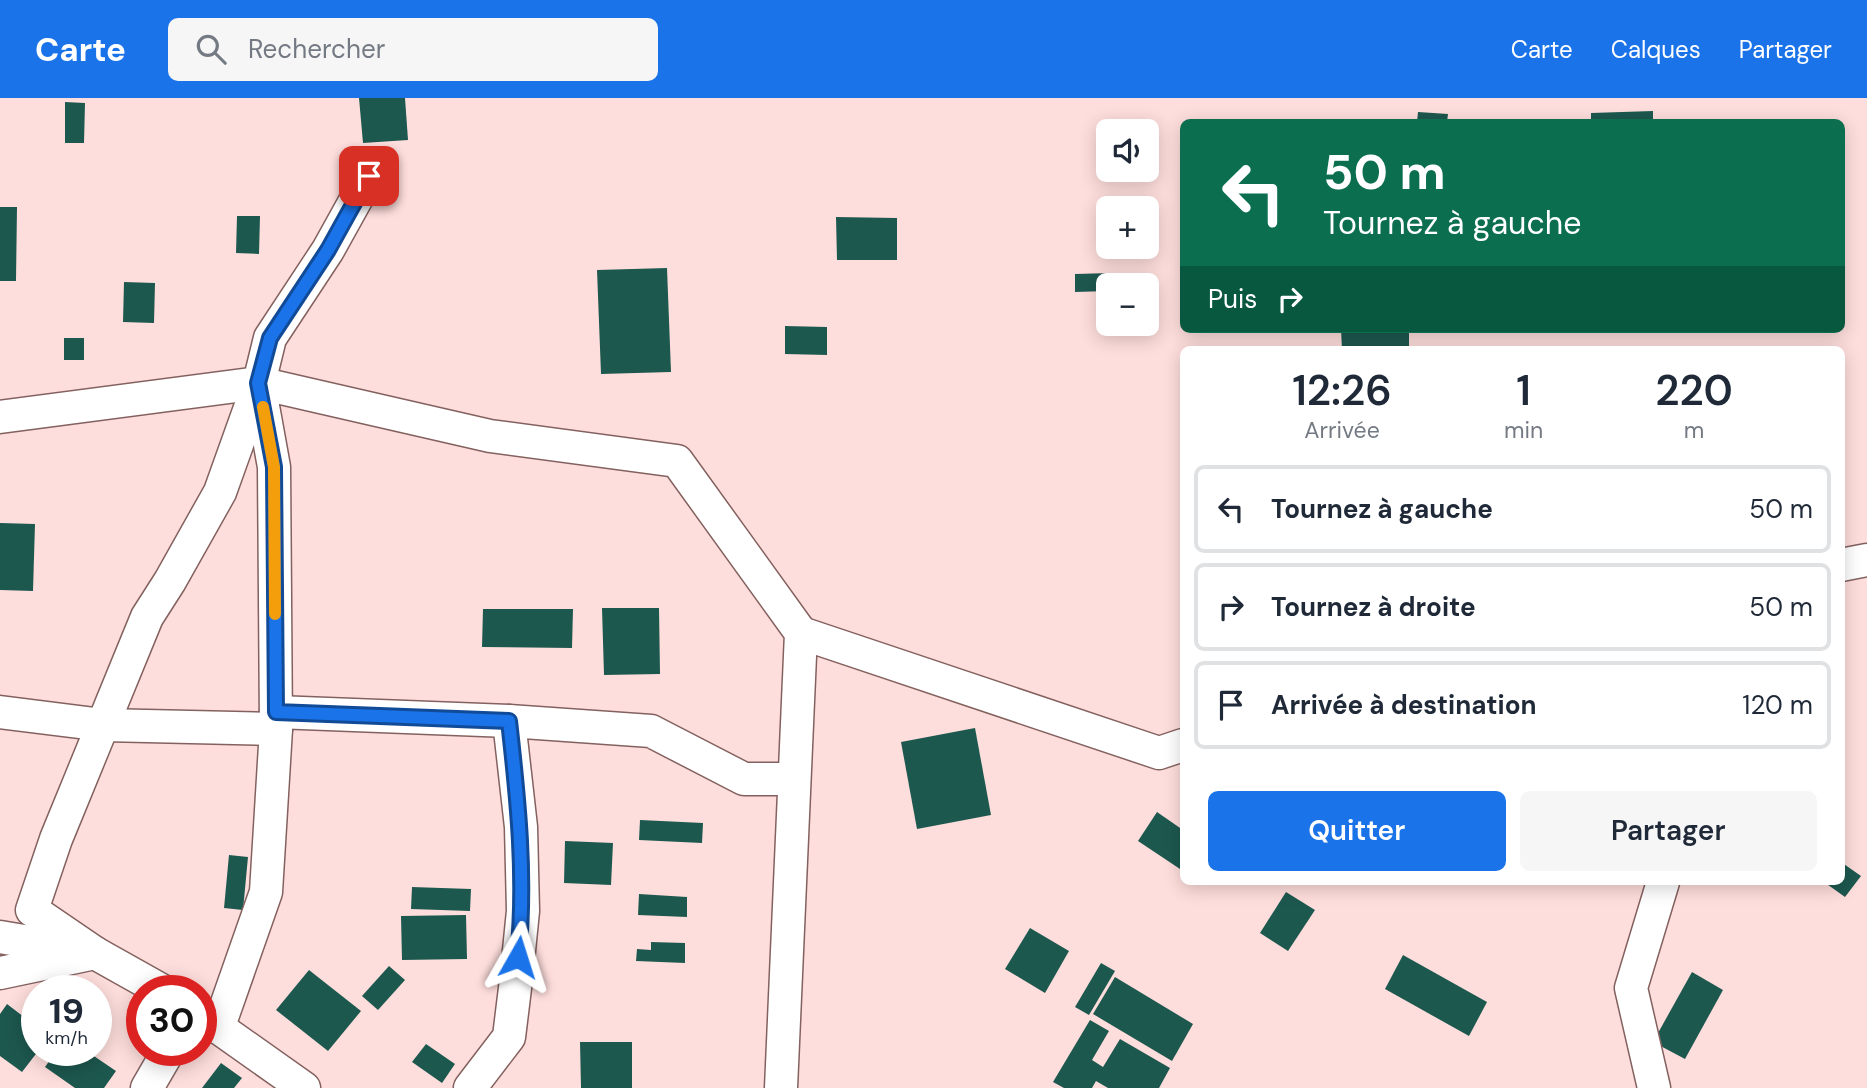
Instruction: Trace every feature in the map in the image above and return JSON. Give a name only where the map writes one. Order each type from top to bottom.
[{"type":"street","points":[[134,975],[94,953],[32,910],[56,839],[147,617],[170,582],[220,492],[258,383],[270,338],[328,250],[369,176]]},
{"type":"street","points":[[217,1000],[265,892],[276,720],[274,467],[258,383]]},
{"type":"street","points":[[0,417],[258,383],[490,436],[677,461],[801,633],[1158,753],[1180,747]]},
{"type":"street","points":[[1845,564],[1867,560]]},
{"type":"street","points":[[781,1088],[801,633]]},
{"type":"street","points":[[0,712],[103,725],[276,720],[509,721],[651,731],[744,779],[794,779]]},
{"type":"street","points":[[470,1088],[509,1037],[516,981],[523,911],[521,827],[509,721]]},
{"type":"street","points":[[1654,1088],[1632,988],[1662,885]]},
{"type":"street","points":[[0,937],[94,953]]},
{"type":"street","points":[[0,973],[94,953]]},
{"type":"street","points":[[217,1030],[303,1088]]},
{"type":"street","points":[[147,1088],[160,1066]]},
{"type":"building","points":[[359,98],[405,98],[408,140],[363,143]]},
{"type":"building","points":[[65,102],[85,103],[84,143],[65,143]]},
{"type":"building","points":[[1653,111],[1653,119],[1591,119],[1591,113]]},
{"type":"building","points":[[1418,112],[1448,114],[1447,119],[1417,119]]},
{"type":"building","points":[[0,207],[17,207],[16,281],[0,281]]},
{"type":"building","points":[[237,216],[260,216],[259,254],[236,253]]},
{"type":"building","points":[[836,217],[897,218],[897,260],[837,260]]},
{"type":"building","points":[[667,268],[671,372],[601,374],[597,270]]},
{"type":"building","points":[[1096,273],[1096,291],[1075,292],[1075,274]]},
{"type":"building","points":[[124,282],[155,283],[154,323],[123,322]]},
{"type":"building","points":[[785,326],[827,327],[827,355],[785,354]]},
{"type":"building","points":[[1341,333],[1409,333],[1409,346],[1342,346]]},
{"type":"building","points":[[64,338],[84,338],[84,360],[64,360]]},
{"type":"building","points":[[0,523],[35,524],[33,591],[0,590]]},
{"type":"building","points":[[602,608],[659,608],[660,674],[604,675]]},
{"type":"building","points":[[483,609],[573,609],[572,648],[482,647]]},
{"type":"building","points":[[975,728],[991,815],[917,829],[901,742]]},
{"type":"building","points":[[1157,812],[1180,828],[1180,869],[1138,841]]},
{"type":"building","points":[[640,820],[703,823],[702,843],[639,840]]},
{"type":"building","points":[[565,841],[613,843],[611,885],[564,883]]},
{"type":"building","points":[[229,855],[248,857],[243,910],[224,908]]},
{"type":"building","points":[[1845,865],[1861,876],[1845,897],[1828,885],[1845,885]]},
{"type":"building","points":[[412,887],[471,889],[470,911],[411,909]]},
{"type":"building","points":[[1286,892],[1315,910],[1288,951],[1260,933]]},
{"type":"building","points":[[639,894],[687,897],[687,917],[638,915]]},
{"type":"building","points":[[466,915],[467,959],[402,960],[401,916]]},
{"type":"building","points":[[1030,928],[1069,951],[1045,993],[1005,969]]},
{"type":"building","points":[[651,942],[685,943],[685,963],[636,961],[637,949],[651,950]]},
{"type":"building","points":[[1403,955],[1487,1002],[1469,1036],[1385,989]]},
{"type":"building","points":[[1101,963],[1115,971],[1089,1015],[1075,1007]]},
{"type":"building","points":[[389,966],[405,980],[378,1010],[362,996]]},
{"type":"building","points":[[309,970],[361,1011],[328,1051],[276,1010]]},
{"type":"building","points":[[1692,972],[1723,990],[1685,1059],[1653,1042]]},
{"type":"building","points":[[1115,977],[1193,1024],[1172,1061],[1093,1014]]},
{"type":"building","points":[[7,1004],[21,1015],[21,1066],[27,1066],[22,1072],[0,1056],[0,1014]]},
{"type":"building","points":[[1090,1020],[1109,1031],[1092,1060],[1103,1067],[1120,1039],[1170,1068],[1159,1088],[1108,1088],[1096,1081],[1092,1088],[1064,1088],[1053,1082]]},
{"type":"building","points":[[580,1042],[632,1042],[632,1088],[581,1088]]},
{"type":"building","points":[[426,1044],[455,1064],[442,1083],[412,1062]]},
{"type":"building","points":[[221,1063],[242,1078],[234,1088],[202,1088]]},
{"type":"building","points":[[109,1066],[116,1071],[104,1088],[75,1088],[45,1067]]},
{"type":"slow traffic","points":[[263,407],[274,467],[275,614]]},
{"type":"route","points":[[369,176],[328,250],[270,338],[258,383],[274,467],[276,712],[509,721],[521,827],[523,911],[518,957]]}]
